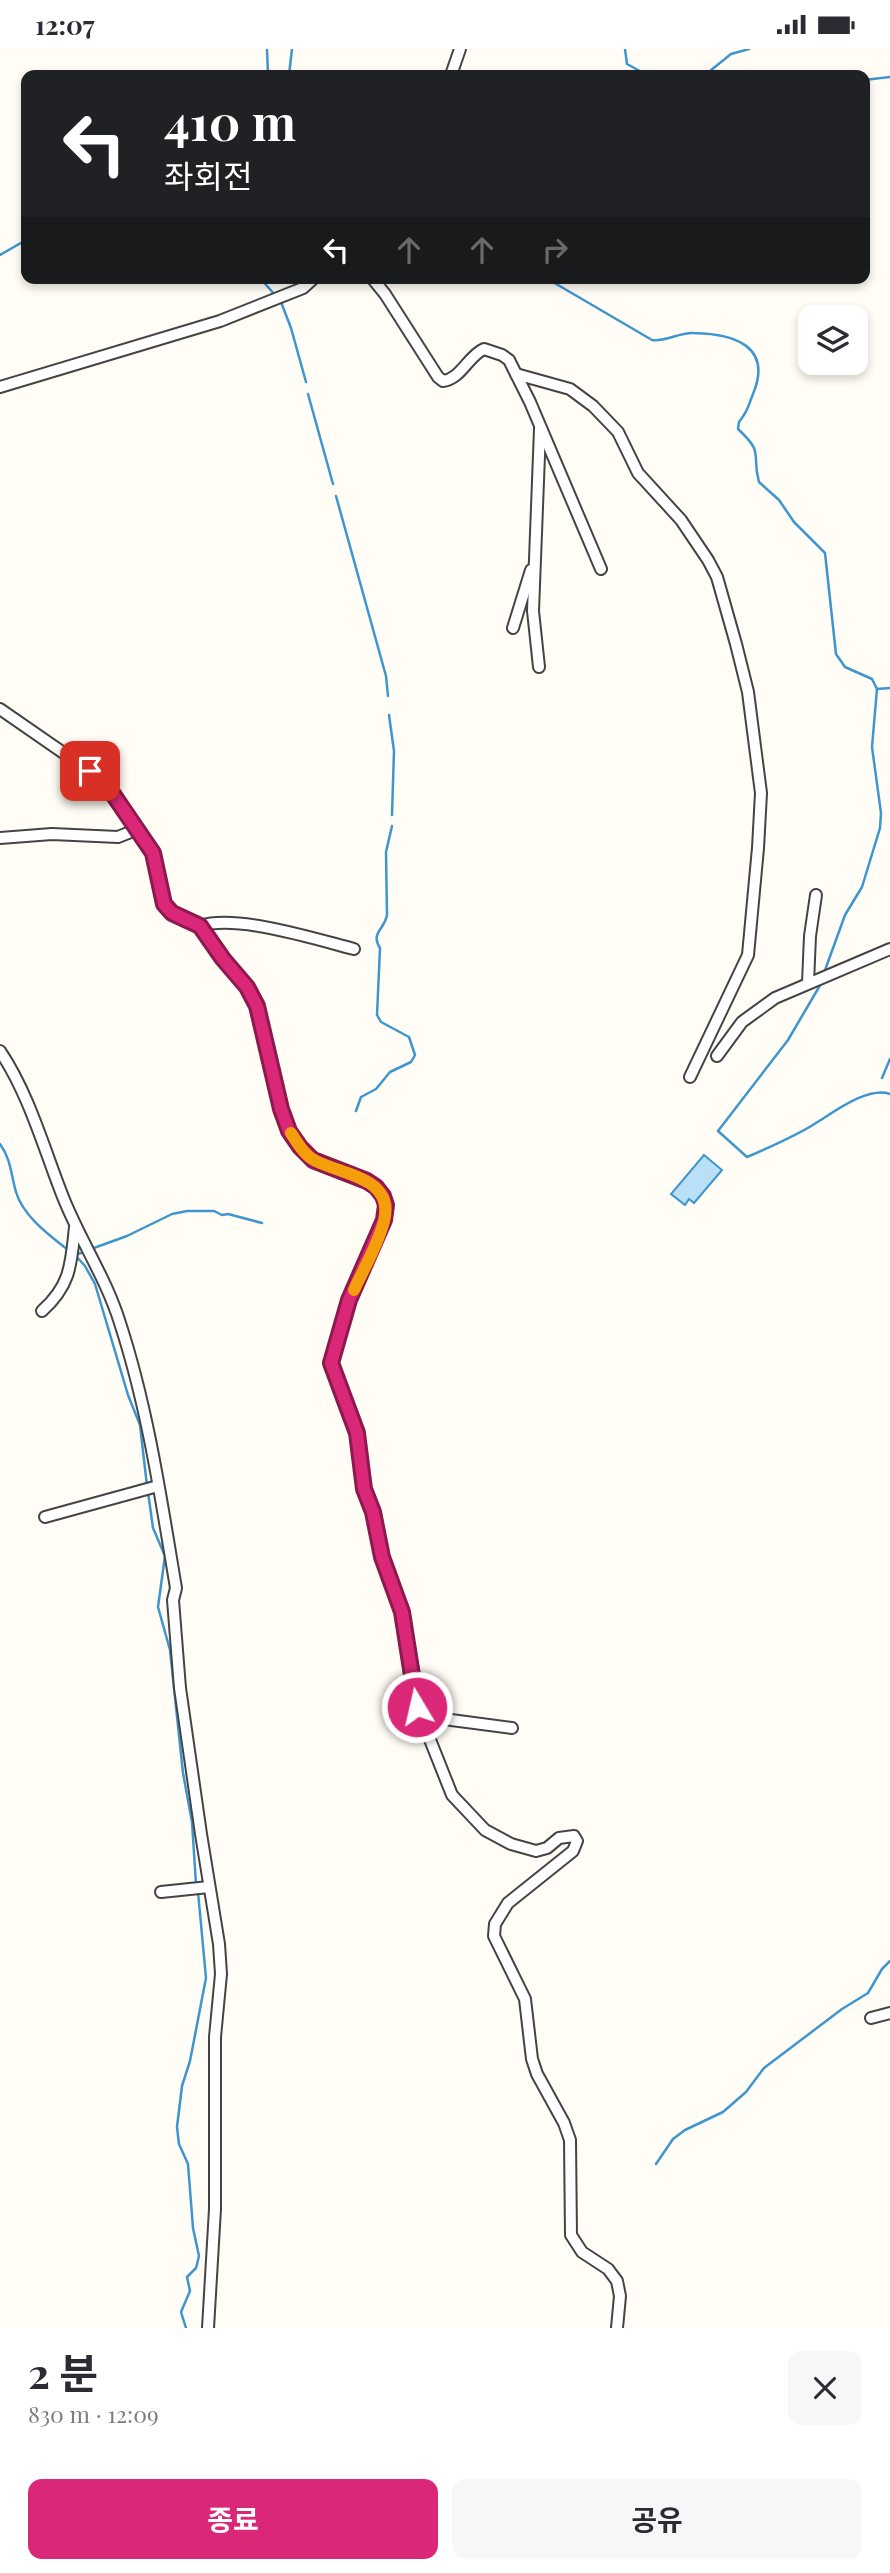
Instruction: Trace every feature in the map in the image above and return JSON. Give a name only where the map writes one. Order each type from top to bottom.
[{"type":"street","points":[[453,70],[460,49]]},
{"type":"street","points":[[0,387],[220,321],[307,284]]},
{"type":"street","points":[[377,284],[443,381],[454,377],[477,352],[484,349],[509,360],[540,424],[601,569]]},
{"type":"street","points":[[516,374],[570,389],[593,406],[618,432],[638,473],[681,520],[717,577],[748,692],[761,793],[748,955],[690,1077]]},
{"type":"street","points":[[539,667],[533,611],[540,424]]},
{"type":"street","points":[[513,628],[535,557]]},
{"type":"street","points":[[0,709],[104,781],[153,853],[164,904],[172,913],[200,926],[211,944],[247,987],[257,1006],[281,1109],[289,1131],[313,1160],[367,1181],[383,1196],[386,1205],[384,1220],[349,1300],[331,1363],[357,1433],[364,1489],[373,1512],[382,1557],[402,1612],[417,1707],[452,1795],[485,1830],[511,1844],[536,1851],[547,1848],[559,1838],[574,1836],[577,1841],[573,1851],[508,1903],[495,1924],[494,1936],[526,1999],[532,2059],[570,2140],[571,2235],[582,2252],[608,2269],[617,2281],[620,2295],[617,2328]]},
{"type":"street","points":[[0,838],[52,834],[118,837],[138,829]]},
{"type":"street","points":[[808,983],[810,936],[816,895]]},
{"type":"street","points":[[200,926],[211,923],[248,926],[287,932],[354,949]]},
{"type":"street","points":[[718,1056],[741,1022],[775,998],[890,950]]},
{"type":"street","points":[[0,1051],[20,1086],[75,1227],[101,1273],[120,1321],[144,1405],[176,1588],[173,1600],[180,1688],[219,1944],[221,1974],[215,2037],[215,2209],[208,2328]]},
{"type":"street","points":[[43,1311],[58,1297],[69,1277],[75,1227]]},
{"type":"street","points":[[45,1517],[158,1486]]},
{"type":"street","points":[[421,1716],[512,1728]]},
{"type":"street","points":[[161,1892],[209,1887]]},
{"type":"street","points":[[871,2018],[890,2013]]},
{"type":"water","points":[[704,1155],[722,1170],[694,1203],[689,1199],[685,1205],[671,1194]]},
{"type":"waterway","points":[[267,49],[268,70]]},
{"type":"waterway","points":[[290,70],[292,49]]},
{"type":"waterway","points":[[625,49],[627,64],[638,70]]},
{"type":"waterway","points":[[711,70],[731,54],[749,49]]},
{"type":"waterway","points":[[870,79],[890,77]]},
{"type":"waterway","points":[[0,255],[21,243]]},
{"type":"waterway","points":[[265,284],[275,295]]},
{"type":"waterway","points":[[556,284],[652,340],[688,333],[723,336],[746,346],[754,354],[758,364],[758,378],[738,429],[752,444],[756,454],[759,482],[779,500],[794,522],[825,553],[836,654],[845,667],[872,679],[877,689],[872,747],[881,813],[880,828],[862,887],[845,915],[824,973]]},
{"type":"waterway","points":[[281,302],[306,382]]},
{"type":"waterway","points":[[308,394],[333,484]]},
{"type":"waterway","points":[[336,496],[386,676],[388,696]]},
{"type":"waterway","points":[[877,689],[890,688]]},
{"type":"waterway","points":[[389,715],[394,751],[392,815]]},
{"type":"waterway","points":[[356,1111],[361,1097],[376,1089],[390,1072],[411,1062],[415,1055],[409,1037],[381,1022],[377,1015],[380,948],[377,935],[387,915],[386,852],[392,826]]},
{"type":"waterway","points":[[822,982],[788,1040],[718,1131],[747,1157],[800,1133],[862,1097],[881,1092],[890,1094]]},
{"type":"waterway","points":[[882,1078],[890,1059]]},
{"type":"waterway","points":[[0,1144],[24,1209],[68,1250]]},
{"type":"waterway","points":[[91,1249],[127,1236],[172,1214],[187,1211],[214,1211],[262,1223]]},
{"type":"waterway","points":[[84,1252],[75,1255],[95,1284],[128,1395],[140,1425],[147,1486]]},
{"type":"waterway","points":[[148,1492],[153,1528],[165,1556],[158,1607],[170,1650],[183,1773],[192,1822],[196,1884]]},
{"type":"waterway","points":[[186,2328],[181,2312],[190,2291],[187,2277],[196,2268],[199,2256],[193,2228],[188,2164],[179,2144],[177,2127],[182,2086],[190,2061],[206,1978],[198,1892]]},
{"type":"waterway","points":[[656,2164],[673,2139],[685,2130],[723,2112],[746,2092],[764,2068],[842,2009],[868,1993],[890,1961]]},
{"type":"slow traffic","points":[[291,1133],[313,1160],[367,1181],[383,1196],[386,1205],[384,1220],[354,1290]]},
{"type":"route","points":[[90,771],[104,781],[120,801],[153,853],[164,904],[172,913],[200,926],[234,974],[247,987],[257,1006],[281,1109],[289,1131],[300,1147],[313,1160],[367,1181],[383,1196],[386,1205],[384,1220],[349,1300],[331,1363],[357,1433],[364,1489],[373,1512],[382,1557],[402,1612],[417,1707]]}]
